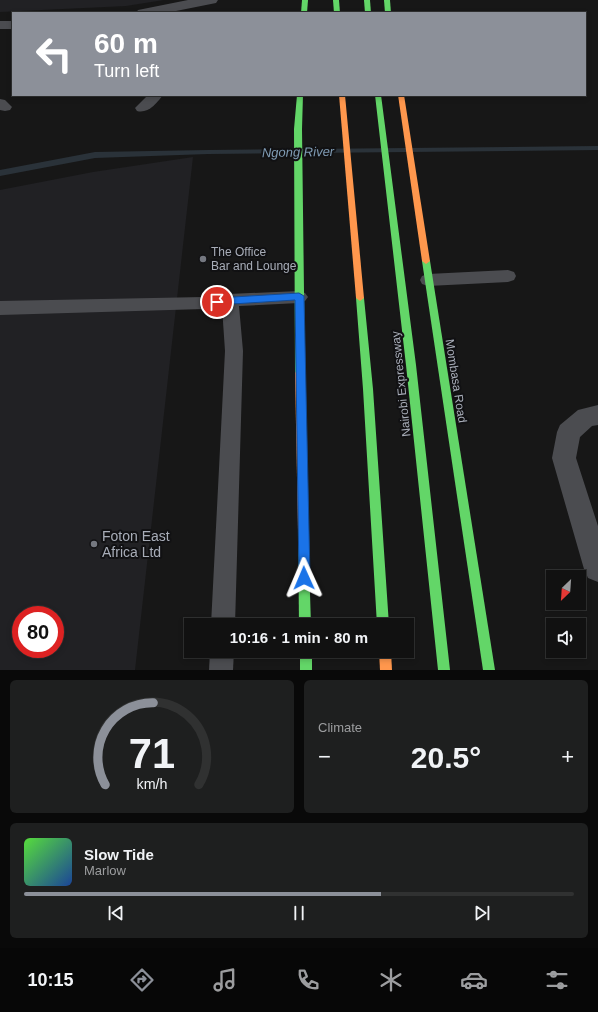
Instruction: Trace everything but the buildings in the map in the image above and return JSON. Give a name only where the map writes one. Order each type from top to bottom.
[{"type":"highway","points":[[304,12],[305,0]]},
{"type":"highway","points":[[336,0],[336,12]]},
{"type":"highway","points":[[367,0],[368,12]]},
{"type":"highway","points":[[387,0],[388,12]]},
{"type":"highway","points":[[300,96],[298,129],[299,296],[305,618]]},
{"type":"highway","points":[[342,96],[368,389],[383,618]]},
{"type":"highway","name":"Nairobi Expressway","points":[[378,96],[411,365],[444,670]]},
{"type":"highway","name":"Mombasa Road","points":[[400,96],[489,670]]},
{"type":"highway","points":[[306,658],[306,670]]},
{"type":"highway","points":[[385,658],[386,670]]},
{"type":"street","points":[[149,12],[211,0]]},
{"type":"street","points":[[0,25],[12,25]]},
{"type":"street","points":[[598,415],[586,417],[570,432],[564,458],[598,568]]},
{"type":"lane","points":[[142,108],[155,96]]},
{"type":"lane","points":[[428,280],[508,276]]},
{"type":"lane","points":[[0,308],[204,303],[299,296]]},
{"type":"lane","points":[[223,618],[234,351],[232,314],[229,300]]},
{"type":"lane","points":[[221,670],[222,658]]},
{"type":"shaded area","points":[[0,0],[164,0],[126,6],[0,12]]},
{"type":"shaded area","points":[[193,157],[135,670],[0,670],[0,190],[93,172]]},
{"type":"waterway","name":"Ngong River","points":[[0,173],[95,155],[208,152],[598,148]]},
{"type":"traffic: fast","points":[[304,12],[305,0]]},
{"type":"traffic: fast","points":[[336,0],[337,12]]},
{"type":"traffic: fast","points":[[367,0],[368,12]]},
{"type":"traffic: fast","points":[[387,0],[388,12]]},
{"type":"traffic: fast","points":[[300,96],[298,129],[300,373]]},
{"type":"traffic: fast","points":[[378,96],[411,365],[444,670]]},
{"type":"traffic: fast","points":[[426,261],[489,670]]},
{"type":"traffic: fast","points":[[360,298],[368,389],[383,618]]},
{"type":"traffic: fast","points":[[303,530],[305,618]]},
{"type":"traffic: fast","points":[[306,658],[306,670]]},
{"type":"traffic: slow","points":[[342,96],[360,298]]},
{"type":"traffic: slow","points":[[401,96],[426,261]]},
{"type":"traffic: slow","points":[[300,373],[303,530]]},
{"type":"traffic: slow","points":[[385,658],[386,670]]},
{"type":"place","name":"The Office Bar and Lounge","points":[[203,259]]},
{"type":"place","name":"Foton East Africa Ltd","points":[[94,544]]},
{"type":"route","points":[[217,302],[299,296],[304,578]]}]
